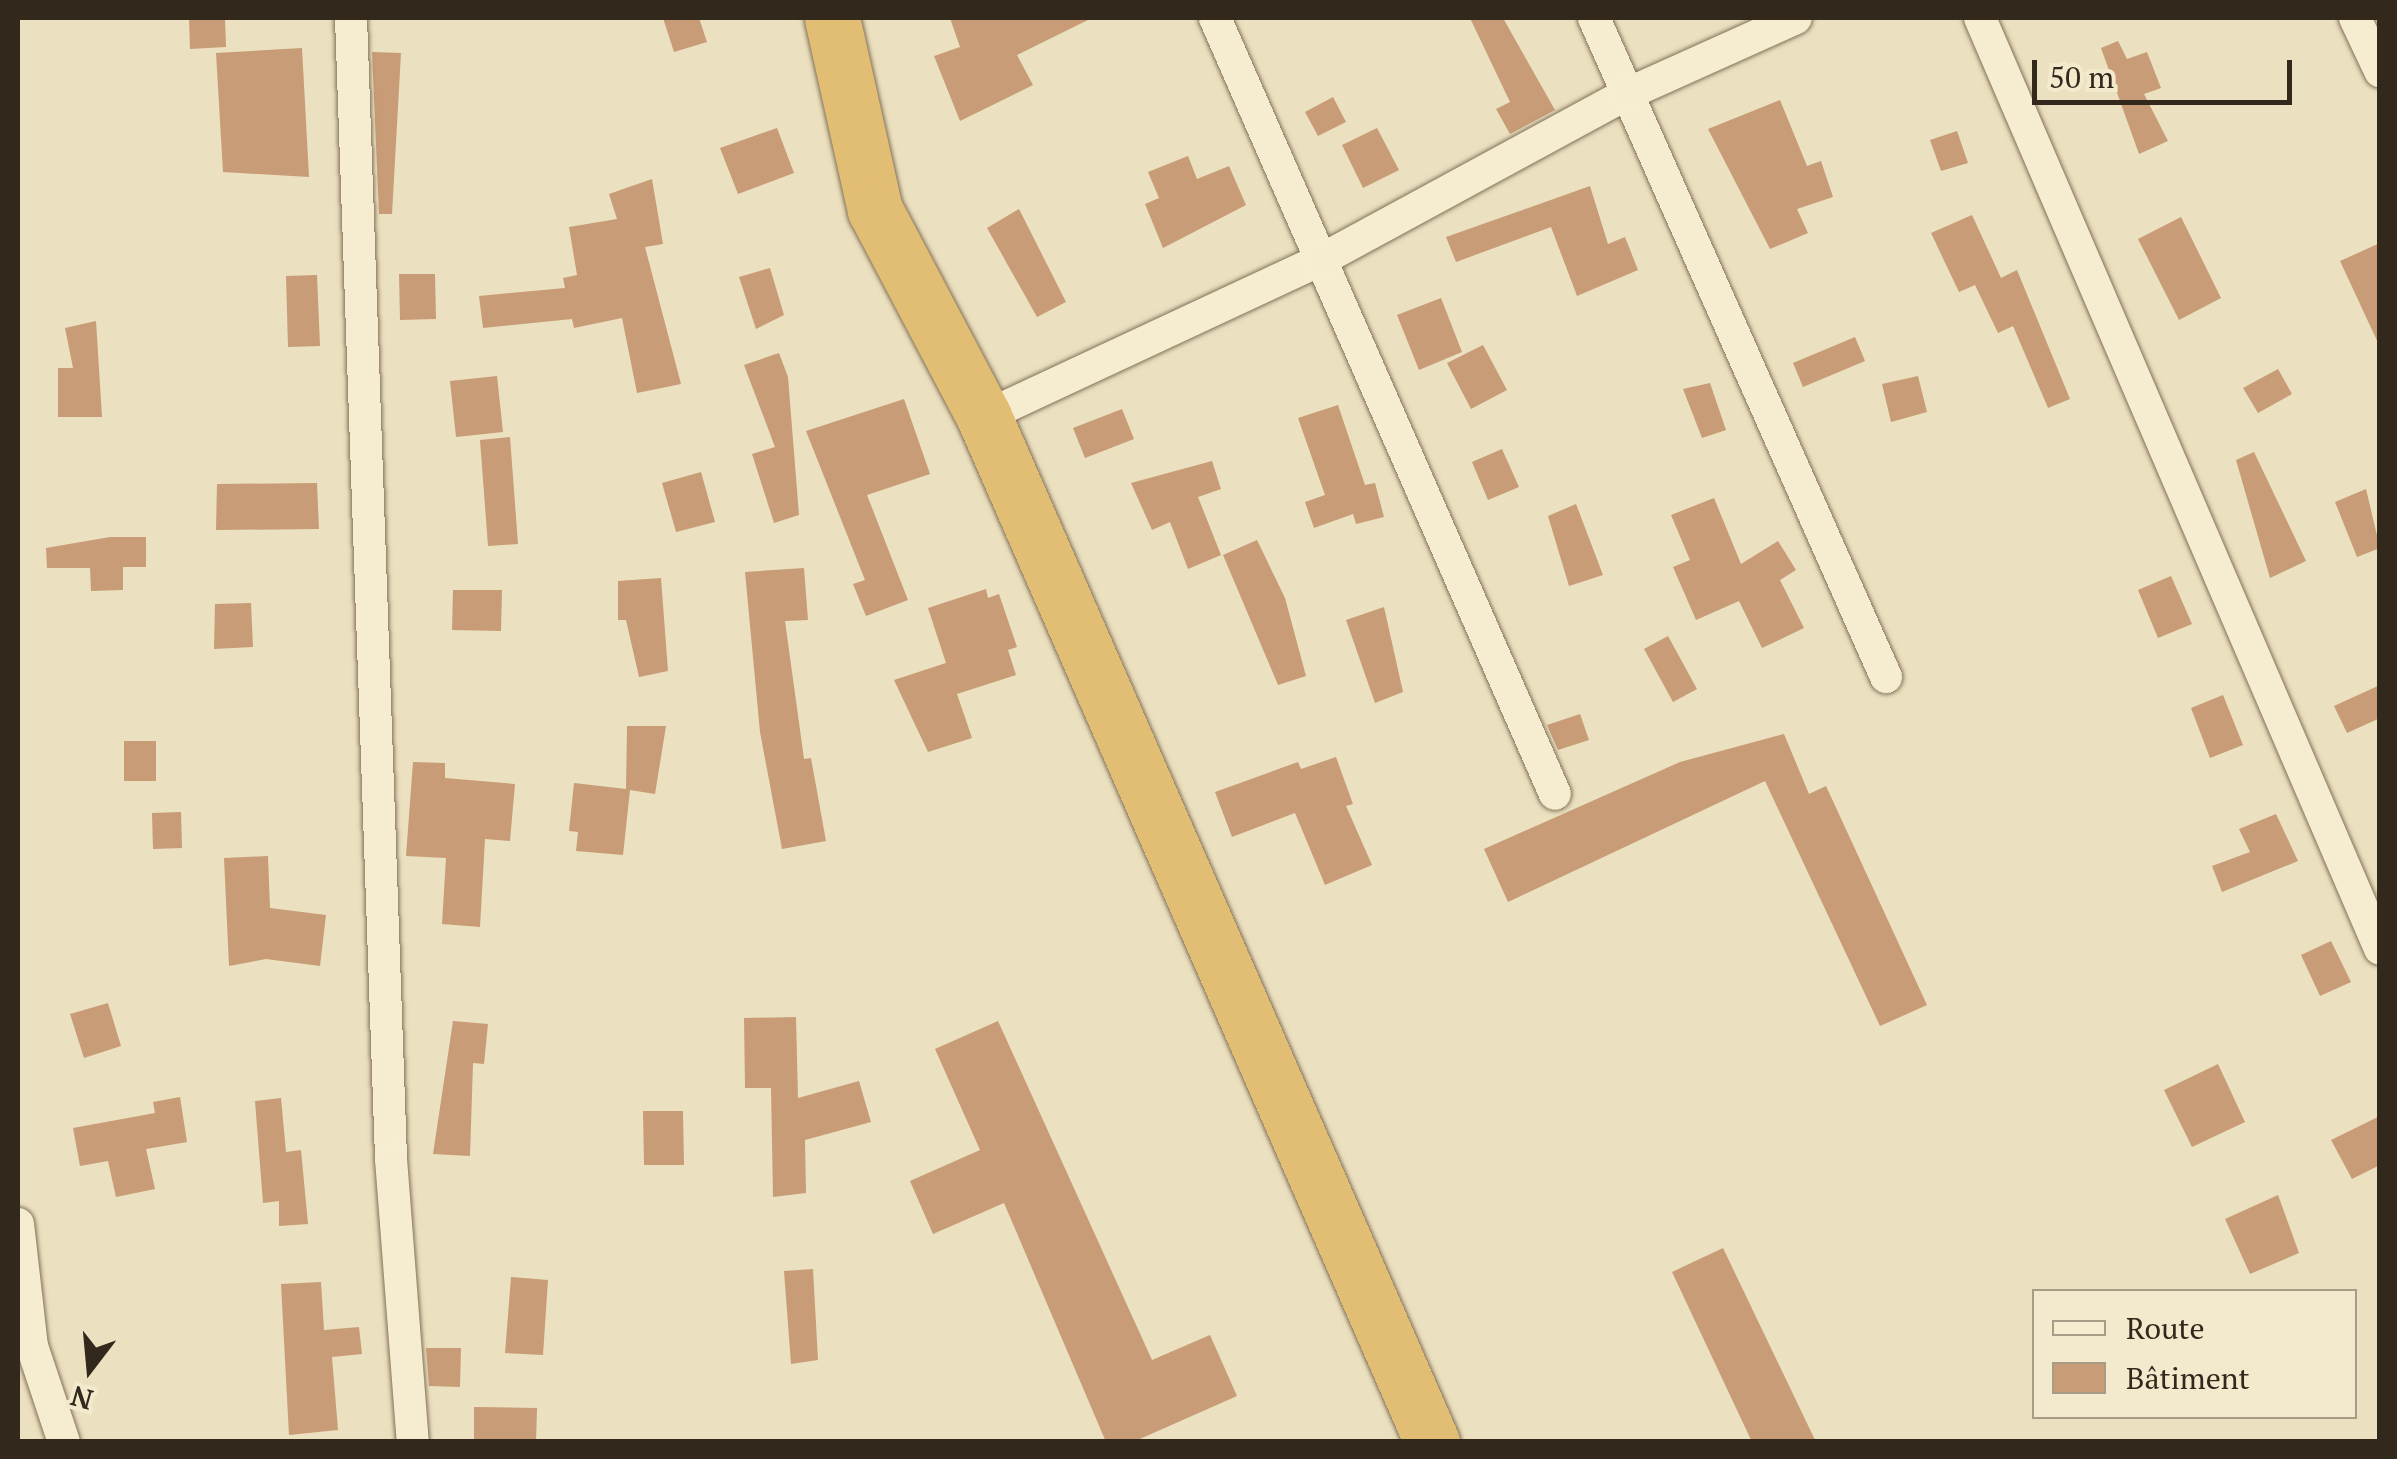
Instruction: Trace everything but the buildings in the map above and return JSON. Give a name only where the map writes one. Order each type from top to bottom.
[{"type":"highway","points":[[832,18],[875,210],[984,417],[1432,1442]]},
{"type":"street","points":[[351,18],[389,1120],[413,1442]]},
{"type":"street","points":[[1215,18],[1555,794]]},
{"type":"street","points":[[1594,18],[1886,676]]},
{"type":"street","points":[[984,417],[1319,261],[1627,94],[1796,18]]},
{"type":"street","points":[[1980,18],[2380,950]]},
{"type":"street","points":[[2355,18],[2380,70]]},
{"type":"street","points":[[18,1224],[32,1346],[64,1442]]}]
